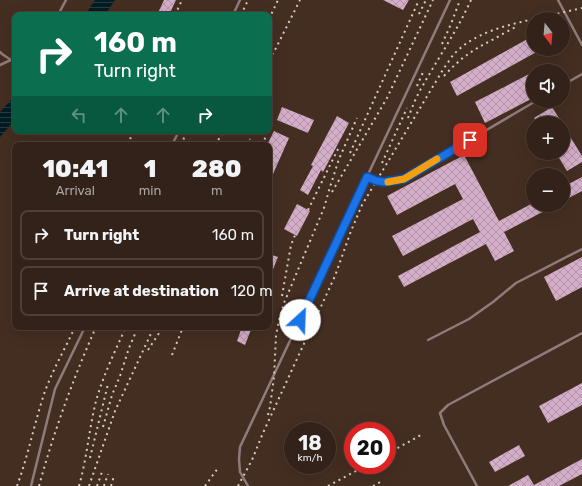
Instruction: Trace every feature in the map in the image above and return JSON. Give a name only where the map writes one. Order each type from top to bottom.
[{"type":"lane","points":[[60,12],[66,0]]},
{"type":"lane","points":[[234,12],[240,0]]},
{"type":"lane","points":[[248,486],[240,472],[238,459],[240,447],[450,0]]},
{"type":"lane","points":[[558,0],[582,45]]},
{"type":"lane","points":[[0,52],[11,60]]},
{"type":"lane","points":[[0,65],[11,60]]},
{"type":"lane","points":[[570,81],[582,74]]},
{"type":"lane","points":[[367,177],[384,182],[404,179],[526,107]]},
{"type":"lane","points":[[428,340],[469,319],[516,283],[582,249]]},
{"type":"lane","points":[[31,486],[55,389],[84,330]]},
{"type":"lane","points":[[477,486],[444,425],[440,413],[448,405],[582,333]]},
{"type":"water","points":[[95,0],[115,0],[107,12],[87,12]]},
{"type":"water","points":[[12,99],[12,123],[0,137],[0,112]]},
{"type":"building","points":[[164,0],[176,0],[170,12],[158,12]]},
{"type":"building","points":[[383,0],[409,0],[403,10]]},
{"type":"building","points":[[526,40],[526,56],[529,56],[457,96],[450,82]]},
{"type":"building","points":[[526,76],[526,102],[485,123],[475,102]]},
{"type":"building","points":[[282,107],[314,120],[308,133],[277,120]]},
{"type":"building","points":[[553,108],[558,116],[537,116]]},
{"type":"building","points":[[337,116],[349,123],[323,172],[321,170],[308,195],[300,190],[313,166],[311,165]]},
{"type":"building","points":[[274,131],[289,138],[272,176],[272,142],[268,142]]},
{"type":"building","points":[[570,136],[582,156],[582,162],[570,169],[565,168],[560,160],[570,160]]},
{"type":"building","points":[[464,155],[499,221],[526,207],[526,212],[543,212],[504,232],[514,251],[495,261],[486,244],[404,287],[398,276],[480,232],[473,219],[403,256],[392,236],[463,199],[455,184],[397,215],[387,196]]},
{"type":"building","points":[[582,177],[582,191],[570,197],[570,183]]},
{"type":"building","points":[[297,204],[310,211],[297,236],[284,229]]},
{"type":"building","points":[[272,255],[278,257],[272,272]]},
{"type":"building","points":[[582,257],[582,287],[556,301],[544,277]]},
{"type":"building","points":[[241,330],[251,330],[245,345],[237,341]]},
{"type":"building","points":[[582,383],[582,405],[548,423],[539,406]]},
{"type":"building","points":[[519,445],[525,456],[495,472],[489,462]]},
{"type":"building","points":[[582,459],[582,474],[559,486],[508,486],[528,475],[534,485]]},
{"type":"railway","points":[[176,12],[182,0]]},
{"type":"railway","points":[[242,12],[248,0]]},
{"type":"railway","points":[[272,13],[278,0]]},
{"type":"railway","points":[[272,55],[300,0]]},
{"type":"railway","points":[[350,153],[419,0]]},
{"type":"railway","points":[[419,14],[426,0]]},
{"type":"railway","points":[[332,192],[387,98],[433,0]]},
{"type":"railway","points":[[442,44],[460,0]]},
{"type":"railway","points":[[408,118],[414,102],[454,34],[471,0]]},
{"type":"railway","points":[[565,12],[582,8]]},
{"type":"railway","points":[[238,486],[252,460],[335,276],[362,205],[444,68],[452,56],[472,40],[491,31],[526,21]]},
{"type":"railway","points":[[444,76],[461,59],[516,27]]},
{"type":"railway","points":[[417,86],[424,70]]},
{"type":"railway","points":[[382,163],[407,108]]},
{"type":"railway","points":[[268,415],[274,377],[276,336],[284,303],[324,208],[339,159],[357,118]]},
{"type":"railway","points":[[130,142],[131,134]]},
{"type":"railway","points":[[182,142],[186,134]]},
{"type":"railway","points":[[217,142],[222,134]]},
{"type":"railway","points":[[263,142],[267,134]]},
{"type":"railway","points":[[308,210],[339,147]]},
{"type":"railway","points":[[282,296],[291,245],[295,235]]},
{"type":"railway","points":[[17,486],[47,385],[74,330]]},
{"type":"railway","points":[[39,486],[64,405],[95,330]]},
{"type":"railway","points":[[79,486],[96,401],[106,373],[125,330]]},
{"type":"railway","points":[[103,427],[112,395],[137,330]]},
{"type":"railway","points":[[89,486],[115,411],[153,330]]},
{"type":"railway","points":[[148,350],[161,330]]},
{"type":"railway","points":[[172,355],[182,330]]},
{"type":"railway","points":[[90,458],[108,384]]},
{"type":"railway","points":[[396,449],[421,435]]},
{"type":"railway","points":[[205,486],[218,468]]},
{"type":"railway","points":[[97,486],[102,472]]},
{"type":"railway","points":[[104,486],[108,474]]},
{"type":"railway","points":[[328,486],[350,474]]},
{"type":"railway","points":[[111,486],[114,476]]},
{"type":"railway","points":[[373,486],[380,482]]},
{"type":"slow traffic","points":[[388,182],[404,179],[437,159]]},
{"type":"route","points":[[300,320],[367,177],[384,182],[404,179],[470,140]]}]
